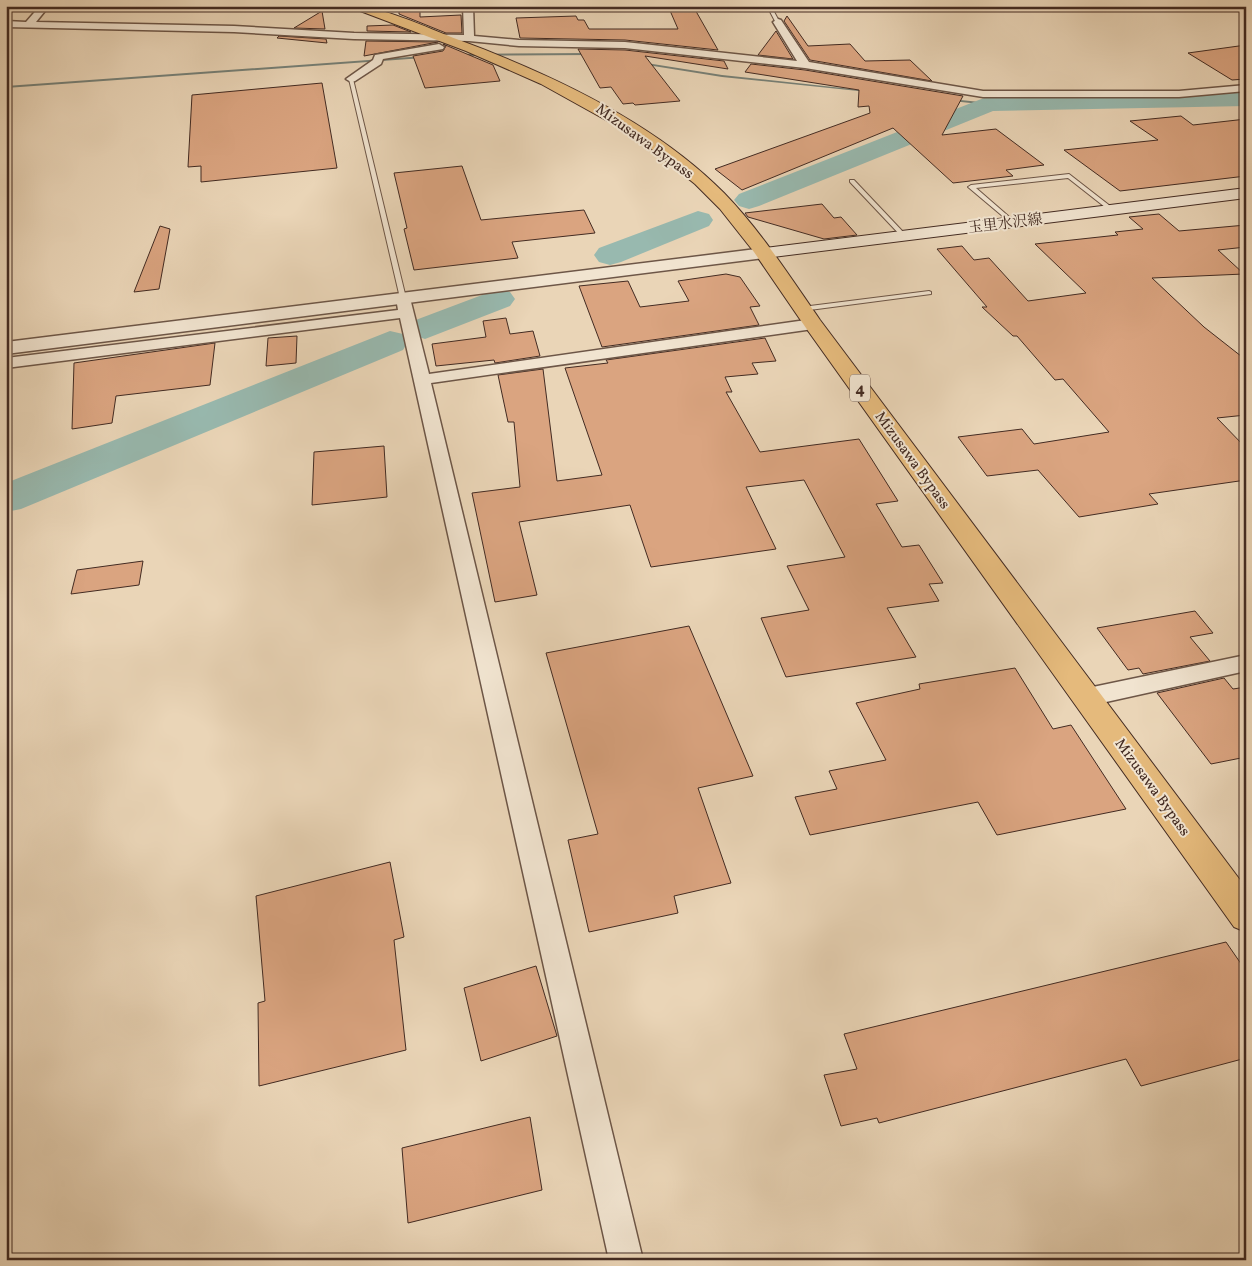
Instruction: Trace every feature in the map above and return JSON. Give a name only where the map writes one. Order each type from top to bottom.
[{"type":"highway","name":"Mizusawa Bypass","points":[[353,6],[457,40],[549,80],[588,100],[680,162],[725,204],[765,253],[808,317],[1088,697],[1246,916]]},
{"type":"main road","name":"玉里水沢線","points":[[765,253],[1245,193]]},
{"type":"street","points":[[29,25],[45,6]]},
{"type":"street","points":[[457,40],[468,6]]},
{"type":"street","points":[[778,22],[805,65]]},
{"type":"street","points":[[6,24],[234,29],[519,43],[625,46],[805,65],[983,94],[1179,94],[1246,88]]},
{"type":"street","points":[[351,79],[377,62],[379,57],[457,40]]},
{"type":"street","points":[[6,363],[406,312],[765,253]]},
{"type":"street","points":[[6,348],[367,302],[406,312]]},
{"type":"street","points":[[406,312],[626,1260]]},
{"type":"street","points":[[421,380],[808,317]]},
{"type":"street","points":[[1088,697],[1246,663]]},
{"type":"lane","points":[[769,6],[778,22]]},
{"type":"lane","points":[[351,79],[406,312]]},
{"type":"lane","points":[[1012,222],[971,187],[1068,176],[1112,210]]},
{"type":"lane","points":[[852,181],[904,236]]},
{"type":"lane","points":[[808,317],[929,293]]},
{"type":"building","points":[[399,6],[420,6],[420,17],[461,15],[462,33],[446,33],[399,14]]},
{"type":"building","points":[[668,6],[693,6],[718,50],[625,40],[520,38],[516,18],[576,16],[578,20],[584,20],[589,29],[678,29]]},
{"type":"building","points":[[322,11],[325,29],[294,28]]},
{"type":"building","points":[[787,16],[808,46],[850,44],[865,61],[910,60],[932,81],[810,60],[784,21]]},
{"type":"building","points":[[393,25],[411,32],[367,31],[367,26]]},
{"type":"building","points":[[776,31],[793,59],[758,55]]},
{"type":"building","points":[[279,36],[326,39],[327,43],[277,38]]},
{"type":"building","points":[[366,41],[438,42],[364,56]]},
{"type":"building","points":[[443,44],[493,65],[500,81],[425,88],[413,56],[443,51],[446,46]]},
{"type":"building","points":[[1246,45],[1246,79],[1232,80],[1188,53]]},
{"type":"building","points":[[578,49],[625,50],[724,61],[728,69],[645,56],[680,101],[635,105],[633,103],[623,104],[611,87],[600,88]]},
{"type":"building","points":[[751,64],[805,70],[963,96],[942,135],[996,129],[1044,165],[1006,170],[1013,176],[953,183],[893,128],[742,190],[715,169],[870,113],[869,106],[858,107],[859,90],[745,72]]},
{"type":"building","points":[[322,83],[337,168],[201,182],[201,166],[188,167],[192,95]]},
{"type":"building","points":[[1181,116],[1193,125],[1246,119],[1246,176],[1120,191],[1064,150],[1158,140],[1130,121]]},
{"type":"building","points":[[462,166],[481,220],[584,210],[595,233],[512,242],[518,258],[414,270],[404,229],[407,228],[394,173]]},
{"type":"building","points":[[822,204],[834,218],[841,217],[857,235],[824,239],[748,217],[745,213]]},
{"type":"building","points":[[1159,214],[1179,231],[1246,225],[1246,247],[1218,250],[1244,274],[1152,278],[1204,327],[1246,360],[1246,415],[1217,418],[1246,448],[1246,480],[1149,494],[1158,504],[1079,517],[1038,470],[987,476],[958,437],[1022,429],[1034,444],[1109,432],[1063,379],[1055,380],[1017,336],[1013,336],[982,307],[987,307],[937,249],[962,246],[974,260],[989,258],[1028,301],[1086,293],[1035,244],[1118,235],[1115,232],[1143,229],[1129,217]]},
{"type":"building","points":[[160,226],[170,229],[159,289],[134,292]]},
{"type":"building","points":[[726,274],[740,277],[760,306],[750,307],[759,325],[602,347],[579,286],[628,281],[640,307],[689,301],[678,281]]},
{"type":"building","points":[[506,318],[510,334],[533,331],[540,356],[495,363],[494,360],[436,366],[432,344],[486,337],[483,321]]},
{"type":"building","points":[[297,336],[296,363],[266,366],[268,338]]},
{"type":"building","points":[[765,338],[776,361],[752,363],[758,374],[725,377],[732,392],[726,392],[760,452],[859,439],[898,501],[876,504],[902,547],[919,545],[943,583],[929,584],[939,601],[887,608],[916,657],[786,677],[761,618],[809,610],[787,566],[845,557],[804,480],[746,487],[776,549],[651,567],[630,505],[519,522],[537,595],[495,602],[472,493],[520,487],[514,422],[508,422],[498,375],[543,369],[557,481],[602,475],[565,368],[608,363],[606,360]]},
{"type":"building","points":[[215,343],[210,385],[116,396],[112,423],[72,429],[74,363]]},
{"type":"building","points":[[384,446],[387,497],[312,505],[314,452]]},
{"type":"building","points":[[143,561],[139,585],[71,594],[77,570]]},
{"type":"building","points":[[1195,611],[1213,633],[1190,637],[1210,661],[1143,674],[1139,668],[1128,670],[1097,628]]},
{"type":"building","points":[[689,626],[753,776],[698,788],[731,883],[674,896],[678,913],[589,932],[568,840],[598,834],[546,653]]},
{"type":"building","points":[[1015,668],[1053,729],[1071,725],[1126,809],[997,835],[978,802],[810,835],[795,797],[837,789],[829,771],[886,760],[856,703],[920,689],[919,684]]},
{"type":"building","points":[[1224,678],[1233,689],[1246,687],[1246,757],[1211,764],[1157,693]]},
{"type":"building","points":[[390,862],[404,937],[394,940],[406,1050],[259,1086],[258,1003],[265,1001],[256,896]]},
{"type":"building","points":[[1226,942],[1246,971],[1246,1058],[1141,1086],[1126,1059],[879,1123],[877,1118],[841,1126],[824,1075],[857,1069],[844,1034]]},
{"type":"building","points":[[536,966],[557,1036],[481,1061],[464,988]]},
{"type":"building","points":[[530,1117],[542,1190],[408,1223],[402,1148]]},
{"type":"waterway","points":[[457,55],[591,54]]},
{"type":"waterway","points":[[6,87],[423,57]]},
{"type":"waterway","points":[[641,63],[722,76],[868,91]]},
{"type":"waterway","points":[[749,200],[989,104],[1246,98]]},
{"type":"waterway","points":[[952,100],[989,104]]},
{"type":"waterway","points":[[610,255],[698,220]]},
{"type":"waterway","points":[[425,328],[498,299]]},
{"type":"waterway","points":[[6,499],[390,342]]}]
